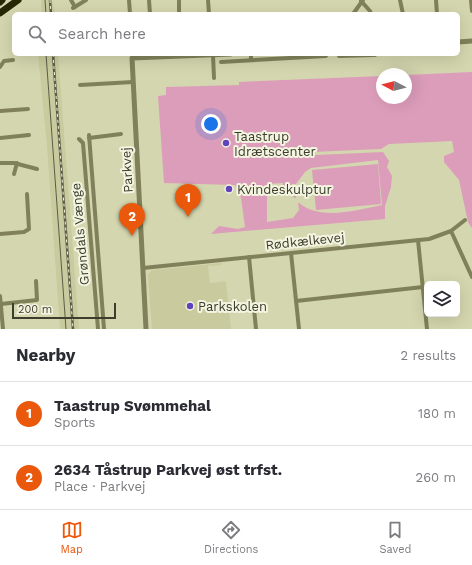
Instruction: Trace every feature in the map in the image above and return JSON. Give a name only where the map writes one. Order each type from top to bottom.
[{"type":"highway","points":[[0,13],[18,0]]},
{"type":"street","points":[[71,0],[74,7],[86,0]]},
{"type":"street","points":[[129,0],[130,12]]},
{"type":"street","points":[[149,0],[150,12]]},
{"type":"street","points":[[179,0],[179,12]]},
{"type":"street","points":[[208,0],[209,12]]},
{"type":"street","points":[[400,0],[403,12]]},
{"type":"street","points":[[436,0],[437,12]]},
{"type":"street","points":[[471,0],[472,11]]},
{"type":"street","points":[[354,12],[362,1],[370,12]]},
{"type":"street","points":[[460,42],[472,41]]},
{"type":"street","name":"Parkvej","points":[[132,56],[146,329]]},
{"type":"street","points":[[213,56],[214,78]]},
{"type":"street","points":[[250,56],[251,60]]},
{"type":"street","points":[[221,62],[292,56],[326,56]]},
{"type":"street","points":[[0,67],[4,60],[13,60]]},
{"type":"street","points":[[80,85],[133,82]]},
{"type":"street","points":[[0,111],[28,109]]},
{"type":"street","name":"Parkvej","points":[[104,329],[89,136],[121,134]]},
{"type":"street","points":[[0,138],[29,135]]},
{"type":"street","name":"Grøndals Vænge","points":[[79,139],[83,143],[98,329]]},
{"type":"street","points":[[14,174],[17,163]]},
{"type":"street","points":[[0,164],[17,163],[37,169]]},
{"type":"street","points":[[0,234],[24,232],[29,229],[27,194]]},
{"type":"street","name":"Rødkælkevej","points":[[143,268],[418,240],[440,236],[465,220]]},
{"type":"street","points":[[451,230],[472,277]]},
{"type":"street","points":[[418,240],[427,329]]},
{"type":"street","points":[[291,254],[299,329]]},
{"type":"street","points":[[249,257],[256,329]]},
{"type":"street","points":[[36,281],[37,307]]},
{"type":"street","points":[[296,301],[423,287]]},
{"type":"street","points":[[0,296],[3,329]]},
{"type":"street","points":[[1,304],[36,301]]},
{"type":"shaded area","points":[[41,0],[52,0],[55,12],[42,12]]},
{"type":"shaded area","points":[[38,56],[58,56],[79,329],[60,329],[47,146]]},
{"type":"shaded area","points":[[472,72],[472,228],[468,222],[459,180],[444,162],[444,156],[454,152],[452,141],[389,144],[381,149],[312,152],[312,154],[316,155],[383,152],[389,161],[387,167],[392,176],[391,187],[385,206],[385,219],[211,234],[219,226],[238,229],[245,227],[241,198],[235,185],[164,183],[158,96],[166,95],[166,87],[239,85],[239,82],[376,76],[376,104],[412,104],[412,75]],"holes":[[[378,160],[382,205],[339,213],[318,212],[298,203],[299,210],[293,218],[267,222],[267,184],[283,183],[282,188],[290,191],[294,198],[296,198],[295,190],[291,188],[292,184],[296,184],[305,172],[311,168]]]},
{"type":"shaded area","points":[[378,164],[381,204],[316,210],[312,170]]},
{"type":"shaded area","name":"Parkskolen","points":[[222,263],[221,265],[208,266],[210,283],[226,281],[231,329],[152,329],[148,275],[152,270]]},
{"type":"tram line","points":[[45,0],[46,12]]},
{"type":"tram line","points":[[46,56],[66,329]]},
{"type":"railway","points":[[50,0],[51,12]]},
{"type":"railway","points":[[53,56],[73,329]]},
{"type":"place","name":"Taastrup Idrætscenter","points":[[226,143]]},
{"type":"place","name":"Kvindeskulptur","points":[[229,189]]},
{"type":"place","name":"Taastrup Svømmehal","points":[[188,217]]},
{"type":"place","name":"2634 Tåstrup Parkvej øst trfst.","points":[[132,236]]},
{"type":"place","name":"Parkskolen","points":[[190,306]]}]
